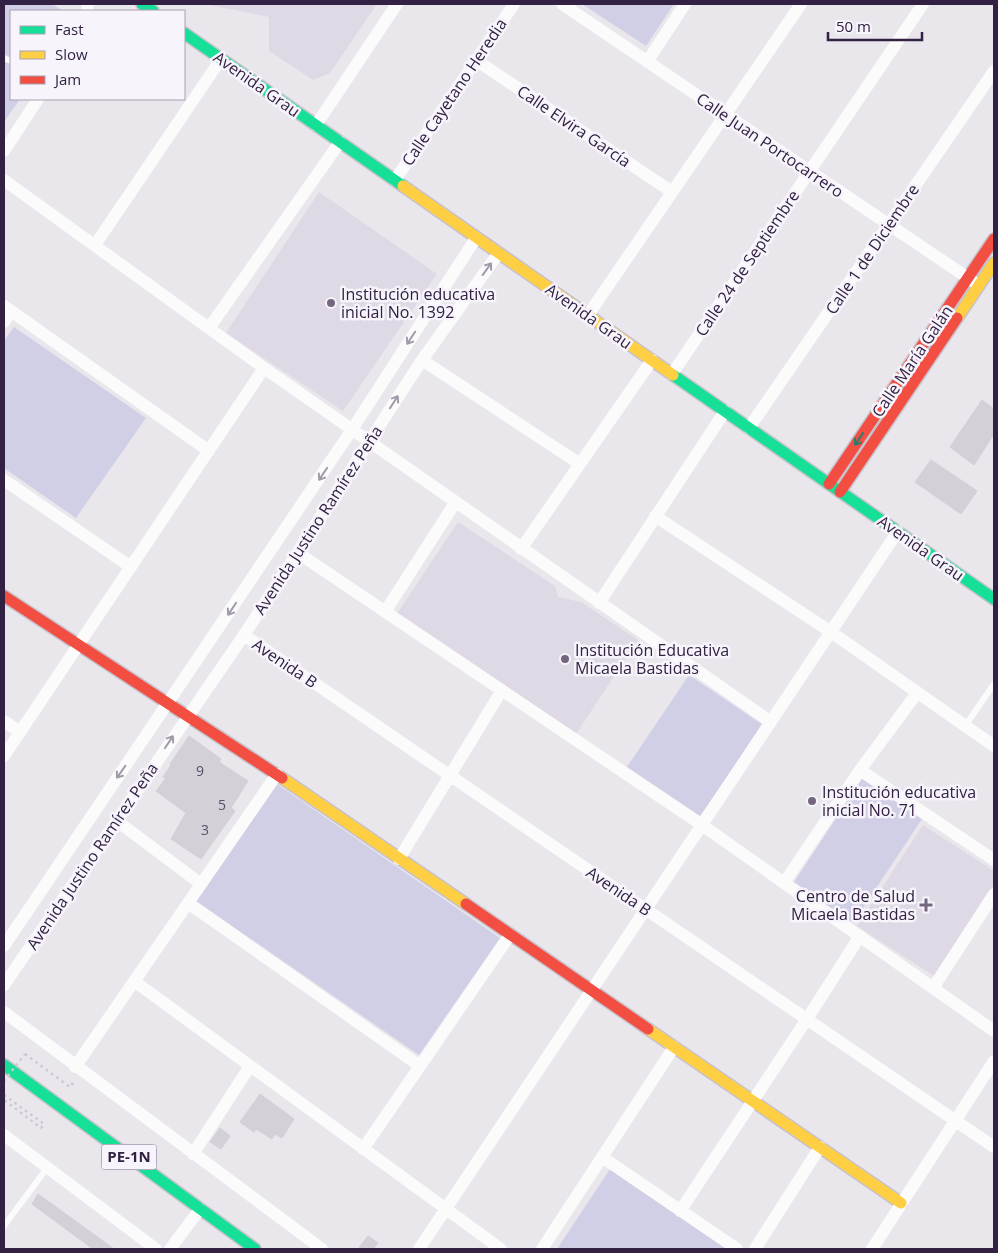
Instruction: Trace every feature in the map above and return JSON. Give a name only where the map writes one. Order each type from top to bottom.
[{"type":"main road","name":"Avenida Grau","points":[[185,34],[994,599]]},
{"type":"main road","name":"Calle María Galán","points":[[829,484],[994,239]]},
{"type":"main road","name":"Calle María Galán","points":[[840,492],[994,263]]},
{"type":"main road","points":[[4,596],[77,647],[188,715],[277,774],[901,1203]]},
{"type":"main road","name":"PE-1N","points":[[4,1065],[255,1249]]},
{"type":"street","points":[[316,125],[397,4]]},
{"type":"street","name":"Calle Cayetano Heredia","points":[[395,180],[514,4]]},
{"type":"street","name":"Calle Juan Portocarrero","points":[[562,4],[979,285]]},
{"type":"street","points":[[647,62],[685,4]]},
{"type":"street","points":[[588,315],[801,4]]},
{"type":"street","name":"Calle 24 de Septiembre","points":[[672,374],[923,4]]},
{"type":"street","points":[[94,246],[221,58]]},
{"type":"street","name":"Calle Elvira García","points":[[476,60],[672,192]]},
{"type":"street","name":"Calle 1 de Diciembre","points":[[749,428],[994,70]]},
{"type":"street","points":[[4,151],[37,100]]},
{"type":"street","points":[[209,328],[340,142]]},
{"type":"street","points":[[4,180],[264,368],[353,428],[521,549],[770,722]]},
{"type":"street","name":"Avenida Justino Ramírez Peña","points":[[4,946],[169,704],[353,428],[476,238]]},
{"type":"street","name":"Avenida Justino Ramírez Peña","points":[[4,985],[244,635],[422,360],[498,254]]},
{"type":"street","points":[[4,322],[8,309],[209,451]]},
{"type":"street","points":[[422,360],[580,464]]},
{"type":"street","points":[[521,549],[652,360]]},
{"type":"street","points":[[4,756],[264,368]]},
{"type":"street","points":[[599,603],[725,410]]},
{"type":"street","points":[[4,480],[131,566]]},
{"type":"street","points":[[385,612],[456,503]]},
{"type":"street","points":[[655,516],[831,632],[994,746]]},
{"type":"street","points":[[418,1249],[898,532]]},
{"type":"street","points":[[298,552],[702,825],[994,1031]]},
{"type":"street","name":"Avenida B","points":[[244,635],[994,1148]]},
{"type":"street","points":[[400,859],[449,774],[502,690]]},
{"type":"street","points":[[784,882],[860,770],[917,692]]},
{"type":"street","points":[[4,721],[20,732]]},
{"type":"street","points":[[860,770],[994,860]]},
{"type":"street","points":[[71,1071],[277,774]]},
{"type":"street","points":[[117,821],[200,884]]},
{"type":"street","points":[[933,988],[994,894]]},
{"type":"street","points":[[188,903],[420,1066]]},
{"type":"street","points":[[363,1149],[510,935]]},
{"type":"street","points":[[680,1211],[808,1020],[860,936]]},
{"type":"street","points":[[134,981],[501,1249]]},
{"type":"street","points":[[4,1012],[71,1071],[193,1154],[322,1249]]},
{"type":"street","points":[[542,1249],[674,1047]]},
{"type":"street","points":[[872,1249],[994,1060]]},
{"type":"street","points":[[193,1154],[250,1066]]},
{"type":"street","points":[[4,1135],[156,1249]]},
{"type":"street","points":[[755,1249],[820,1147]]},
{"type":"street","points":[[602,1157],[737,1249]]},
{"type":"street","points":[[170,1249],[200,1209]]},
{"type":"lane","points":[[965,726],[994,684]]},
{"type":"lane","points":[[4,1226],[47,1168]]},
{"type":"path","points":[[4,1081],[25,1054],[70,1087],[75,1081],[71,1071]]},
{"type":"path","points":[[4,1095],[44,1124],[41,1128],[4,1100]]},
{"type":"shaded area","points":[[4,4],[52,4],[61,10],[10,10],[10,100],[19,100],[4,122]]},
{"type":"shaded area","points":[[205,4],[377,4],[330,73],[313,80],[269,51],[269,17]]},
{"type":"shaded area","points":[[582,4],[674,4],[646,46]]},
{"type":"shaded area","name":"Institución educativa inicial No. 1392","points":[[319,192],[437,274],[343,411],[226,333]]},
{"type":"shaded area","points":[[14,327],[146,418],[76,518],[4,468],[4,341]]},
{"type":"shaded area","points":[[458,522],[555,586],[558,597],[581,602],[638,640],[576,734],[396,615]]},
{"type":"shaded area","points":[[689,675],[763,725],[700,816],[627,767]]},
{"type":"shaded area","points":[[862,779],[922,819],[853,923],[794,882]]},
{"type":"shaded area","points":[[277,784],[500,938],[419,1055],[196,901]]},
{"type":"shaded area","name":"Centro de Salud Micaela Bastidas","points":[[923,825],[994,871],[994,884],[934,976],[857,926]]},
{"type":"shaded area","points":[[610,1169],[733,1249],[557,1249]]},
{"type":"building","points":[[982,400],[994,409],[994,434],[974,465],[950,447]]},
{"type":"building","points":[[931,460],[977,491],[961,514],[915,482]]},
{"type":"building","points":[[189,736],[221,759],[219,762],[248,781],[231,808],[235,811],[201,859],[171,839],[186,813],[156,791],[166,778],[163,777],[170,764]]},
{"type":"building","points":[[260,1094],[294,1119],[282,1138],[275,1134],[272,1139],[256,1129],[254,1132],[240,1122]]},
{"type":"building","points":[[220,1128],[230,1136],[221,1149],[210,1142]]},
{"type":"building","points":[[38,1194],[114,1249],[93,1249],[32,1204]]},
{"type":"building","points":[[368,1236],[378,1243],[373,1249],[358,1249]]},
{"type":"traffic: fast","points":[[142,4],[151,10]]},
{"type":"traffic: fast","points":[[185,34],[403,186]]},
{"type":"traffic: fast","points":[[673,375],[994,599]]},
{"type":"traffic: fast","points":[[4,1065],[255,1249]]},
{"type":"traffic: slow","points":[[403,186],[673,375]]},
{"type":"traffic: slow","points":[[957,318],[994,263]]},
{"type":"traffic: slow","points":[[282,778],[466,904]]},
{"type":"traffic: slow","points":[[648,1029],[901,1203]]},
{"type":"traffic: jam","points":[[829,484],[994,239]]},
{"type":"traffic: jam","points":[[840,492],[957,318]]},
{"type":"traffic: jam","points":[[4,596],[282,778]]},
{"type":"traffic: jam","points":[[466,904],[648,1029]]},
{"type":"place","name":"Institución educativa inicial No. 1392","points":[[331,303]]},
{"type":"place","name":"Institución Educativa Micaela Bastidas","points":[[565,659]]},
{"type":"place","name":"Institución educativa inicial No. 71","points":[[812,801]]},
{"type":"place","name":"Centro de Salud Micaela Bastidas","points":[[926,905]]}]
